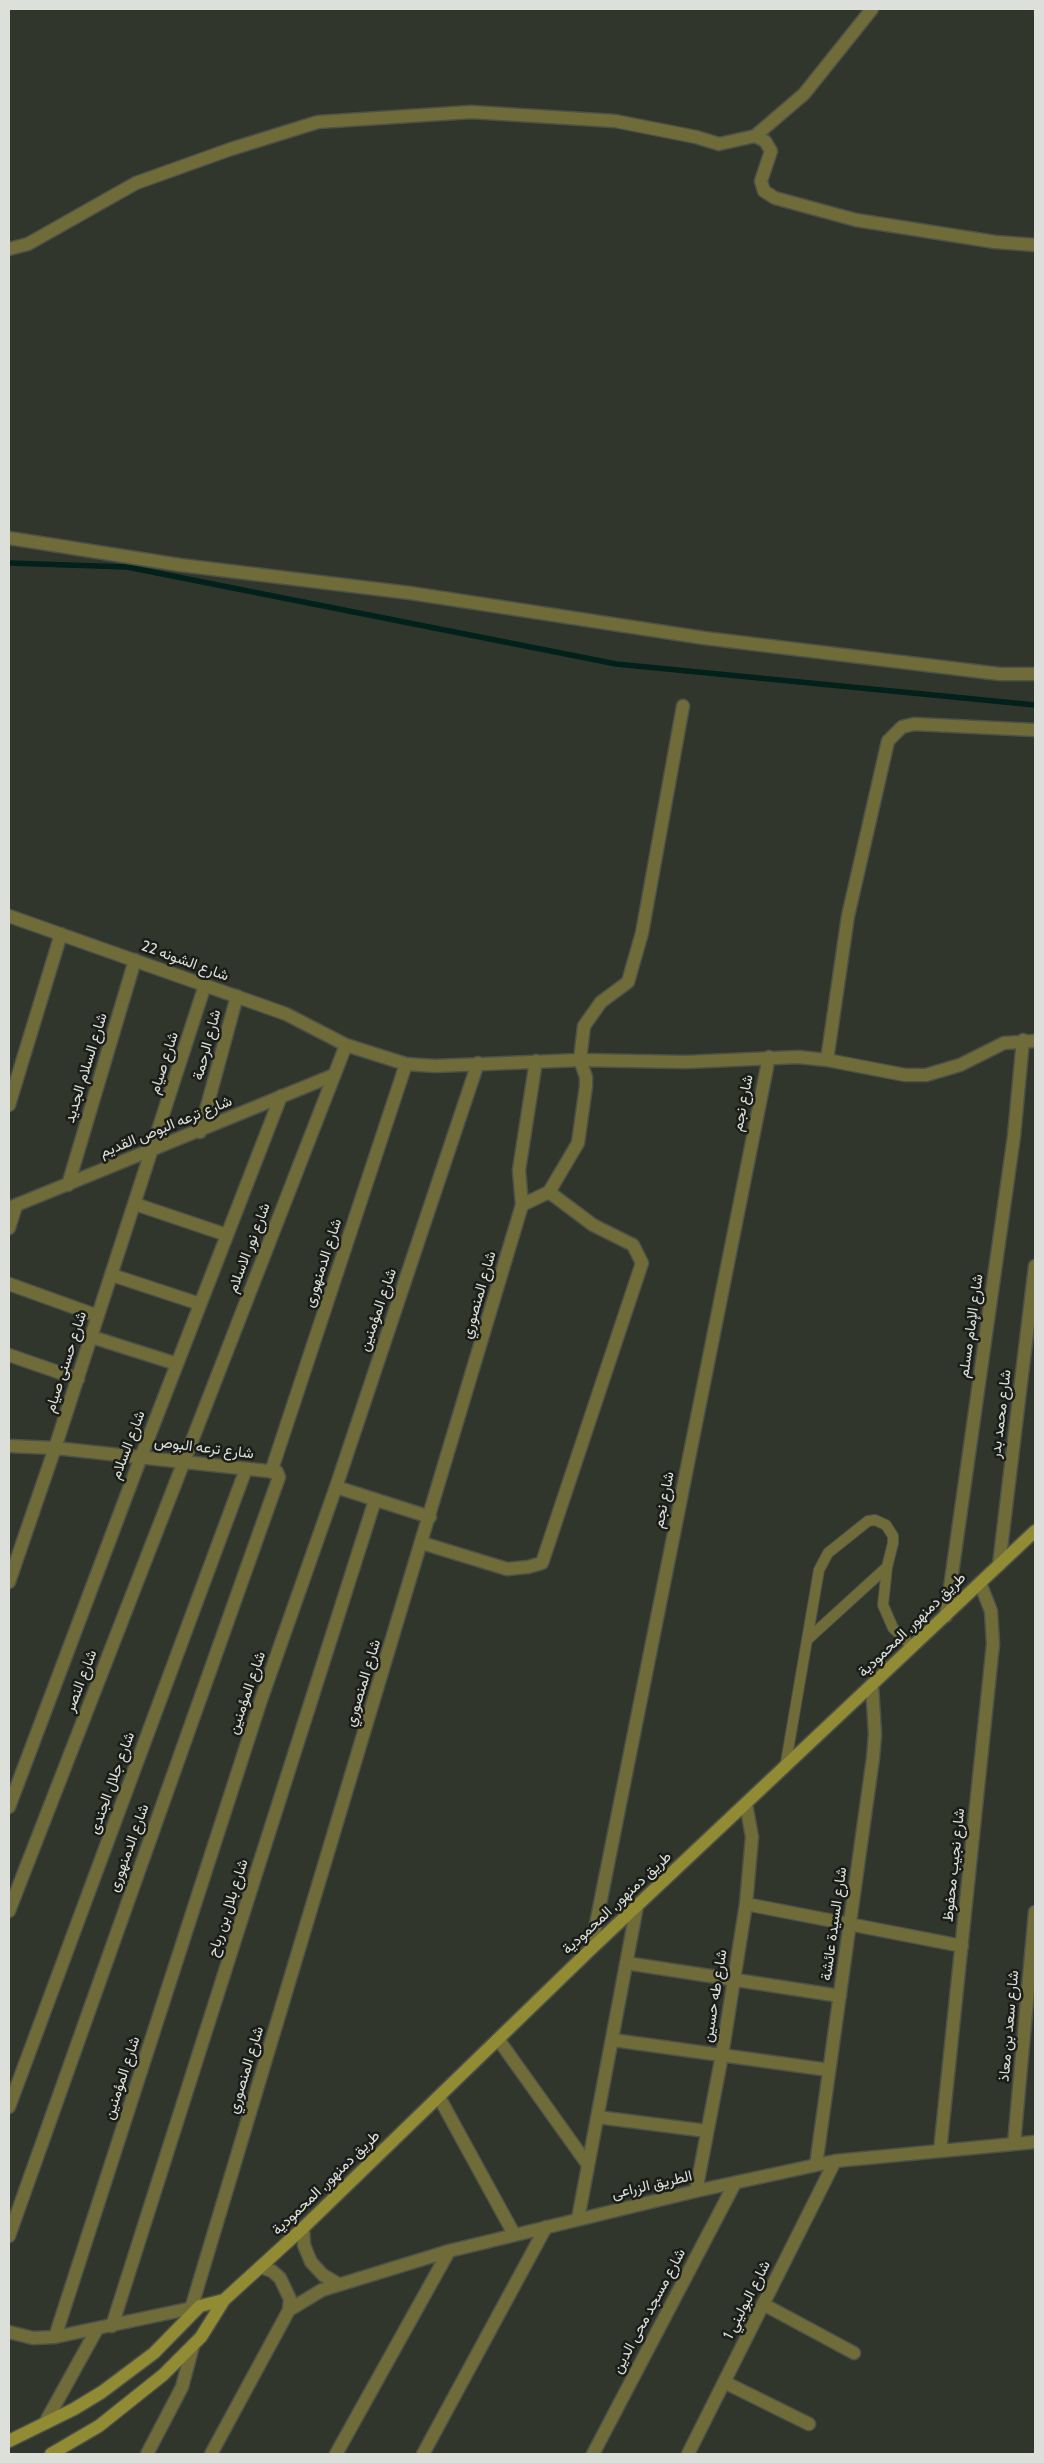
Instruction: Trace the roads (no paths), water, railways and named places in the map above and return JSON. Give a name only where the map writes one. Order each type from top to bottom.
[{"type":"main road","name":"طريق دمنهور, المحمودية","points":[[224,2300],[303,2228],[591,1949],[872,1686],[1035,1530]]},
{"type":"main road","points":[[9,2441],[88,2400],[129,2373],[172,2336],[195,2308],[224,2300]]},
{"type":"main road","points":[[51,2454],[99,2426],[132,2402],[192,2346],[208,2328],[224,2300]]},
{"type":"street","points":[[9,249],[28,244],[136,183],[231,149],[318,122],[472,112],[615,121],[696,137],[718,144],[755,136],[804,94],[872,9]]},
{"type":"street","points":[[755,136],[765,141],[771,151],[761,181],[764,191],[775,198],[856,220],[994,242],[1035,245]]},
{"type":"street","points":[[9,538],[180,565],[410,593],[704,638],[1000,674],[1035,674]]},
{"type":"street","points":[[522,1205],[549,1192],[578,1143],[586,1086],[586,1077],[580,1060],[584,1026],[601,1002],[628,982],[642,933],[683,706]]},
{"type":"street","points":[[827,1060],[848,916],[888,741],[902,726],[914,724],[1035,730]]},
{"type":"street","name":"شارع الشونه 22","points":[[9,916],[294,1017],[346,1045],[406,1064],[435,1066],[478,1062],[580,1060],[686,1062],[769,1057],[827,1060],[905,1075],[926,1075],[960,1065],[1004,1044],[1029,1041]]},
{"type":"street","points":[[9,1105],[61,934]]},
{"type":"street","name":"شارع السلام الجديد","points":[[68,1185],[135,960]]},
{"type":"street","name":"شارع صيام","points":[[153,1150],[205,985]]},
{"type":"street","name":"شارع الرحمة","points":[[200,1132],[237,996]]},
{"type":"street","name":"شارع الإمام مسلم","points":[[946,1616],[1029,1041]]},
{"type":"street","name":"شارع نور الاسلام","points":[[183,1463],[346,1045]]},
{"type":"street","name":"شارع نجم","points":[[591,1949],[769,1057]]},
{"type":"street","name":"شارع المنصوري","points":[[195,2308],[522,1205],[519,1170],[536,1061]]},
{"type":"street","name":"شارع المؤمنين","points":[[55,2337],[261,1700],[336,1487],[478,1062]]},
{"type":"street","name":"شارع الدمنهورى","points":[[9,2236],[279,1477],[274,1472],[406,1064]]},
{"type":"street","name":"شارع ترعه البوص القديم","points":[[12,1207],[200,1132],[334,1075]]},
{"type":"street","name":"شارع السلام","points":[[9,1807],[141,1457],[281,1096]]},
{"type":"street","name":"شارع حسنى صيام","points":[[9,1582],[153,1150]]},
{"type":"street","points":[[422,1543],[508,1569],[528,1567],[542,1563],[642,1263],[633,1245],[593,1225],[549,1192]]},
{"type":"street","points":[[136,1204],[228,1234]]},
{"type":"street","points":[[9,1228],[12,1207]]},
{"type":"street","name":"شارع محمد بدر","points":[[999,1565],[1035,1266]]},
{"type":"street","points":[[112,1275],[200,1304]]},
{"type":"street","points":[[9,1284],[98,1316]]},
{"type":"street","points":[[92,1337],[177,1364]]},
{"type":"street","points":[[9,1355],[78,1379]]},
{"type":"street","name":"شارع ترعه البوص","points":[[9,1446],[55,1448],[274,1472]]},
{"type":"street","name":"شارع النصر","points":[[9,1911],[183,1463]]},
{"type":"street","name":"شارع جلال الجندى","points":[[9,2107],[246,1469]]},
{"type":"street","points":[[336,1487],[430,1517]]},
{"type":"street","name":"شارع بلال بن رباح","points":[[112,2326],[375,1500]]},
{"type":"street","name":"شارع نجيب محفوظ","points":[[940,2151],[993,1644],[991,1611],[980,1583]]},
{"type":"street","name":"شارع السيدة عائشة","points":[[816,2165],[873,1758],[875,1734],[872,1686]]},
{"type":"street","name":"شارع طه حسين","points":[[696,2192],[722,2055],[746,1904],[752,1837],[746,1804]]},
{"type":"street","points":[[746,1904],[962,1946]]},
{"type":"street","points":[[578,2219],[637,1906]]},
{"type":"street","name":"شارع سعد بن معاذ","points":[[1014,2144],[1035,1912]]},
{"type":"street","points":[[626,1963],[840,1996]]},
{"type":"street","points":[[498,2039],[588,2165]]},
{"type":"street","points":[[613,2040],[829,2070]]},
{"type":"street","points":[[439,2097],[514,2234]]},
{"type":"street","points":[[597,2116],[707,2131]]},
{"type":"street","name":"الطريق الزراعى","points":[[289,2310],[308,2297],[338,2284],[449,2251],[514,2234],[735,2183],[835,2161],[1035,2142]]},
{"type":"street","name":"شارع البوليني 1","points":[[690,2453],[835,2161]]},
{"type":"street","name":"شارع مسجد محى الدين","points":[[593,2454],[735,2183]]},
{"type":"street","points":[[424,2454],[546,2227]]},
{"type":"street","points":[[303,2228],[304,2246],[311,2262],[323,2275],[338,2284]]},
{"type":"street","points":[[336,2454],[449,2251]]},
{"type":"street","points":[[211,2454],[289,2310],[290,2299],[280,2278],[272,2271],[261,2267]]},
{"type":"street","points":[[763,2304],[854,2352]]},
{"type":"street","points":[[9,2332],[33,2338],[55,2337],[195,2308]]},
{"type":"street","points":[[45,2423],[97,2329]]},
{"type":"street","points":[[146,2454],[182,2387],[192,2346]]},
{"type":"street","points":[[724,2382],[809,2424]]},
{"type":"lane","points":[[785,1768],[819,1570],[828,1553],[868,1521],[875,1520],[886,1525],[893,1536],[894,1542],[887,1567],[885,1612],[893,1628],[913,1647]]},
{"type":"lane","points":[[808,1639],[887,1567]]},
{"type":"waterway","points":[[9,563],[127,567],[616,664],[1035,705]]}]
